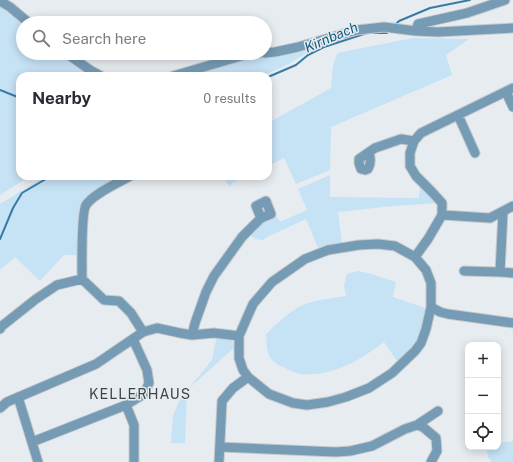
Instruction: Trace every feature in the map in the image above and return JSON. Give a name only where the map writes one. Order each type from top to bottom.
[{"type":"street","points":[[411,30],[418,24],[467,13],[505,0]]},
{"type":"street","points":[[0,1],[21,16]]},
{"type":"street","points":[[272,52],[298,47],[357,30],[384,27],[438,32],[513,28]]},
{"type":"street","points":[[76,60],[94,72]]},
{"type":"street","points":[[187,72],[228,60]]},
{"type":"street","points":[[415,257],[442,215],[442,203],[416,176],[410,166],[410,153],[414,141],[421,133],[509,90],[513,107]]},
{"type":"street","points":[[458,115],[475,153]]},
{"type":"street","points":[[368,153],[375,148],[401,139],[414,141]]},
{"type":"street","points":[[123,180],[95,196],[85,205],[83,221],[82,279],[104,300],[119,301],[131,313],[143,332]]},
{"type":"street","points":[[442,215],[490,218],[513,206]]},
{"type":"street","points":[[500,272],[503,212]]},
{"type":"street","points":[[192,335],[206,292],[214,276],[242,237],[261,218]]},
{"type":"street","points":[[378,244],[395,246],[415,257],[426,270],[431,283],[431,307],[421,343],[415,351],[392,373],[369,388],[328,402],[307,405],[293,403],[269,394],[248,377],[243,370],[239,358],[239,336],[253,304],[272,282],[305,259],[328,250],[359,245],[378,244]]},
{"type":"street","points":[[464,271],[513,273]]},
{"type":"street","points":[[0,329],[36,298],[57,285],[82,279]]},
{"type":"street","points":[[431,307],[448,314],[513,323]]},
{"type":"street","points":[[0,408],[7,402],[96,364],[143,332],[157,328],[192,335],[214,333],[239,336]]},
{"type":"street","points":[[32,442],[126,405],[144,394],[149,382],[147,370],[133,339]]},
{"type":"street","points":[[219,462],[222,401],[232,388],[248,377]]},
{"type":"street","points":[[18,397],[38,462]]},
{"type":"street","points":[[126,405],[134,425],[134,462]]},
{"type":"street","points":[[220,447],[336,452],[350,451],[372,446],[405,429],[417,425],[438,411]]},
{"type":"street","points":[[417,425],[423,427],[436,438],[437,451],[432,462]]},
{"type":"shaded area","points":[[0,7],[16,17],[16,60],[70,60],[86,72],[16,72],[16,180],[24,180],[0,195]]},
{"type":"shaded area","points":[[413,38],[469,39],[446,55],[452,75],[331,127],[330,170],[296,184],[284,158],[272,164],[272,121],[331,88],[333,67],[337,53]]},
{"type":"shaded area","points":[[322,44],[287,65],[271,72],[200,72],[239,60],[272,60],[272,53]]},
{"type":"shaded area","points":[[330,175],[330,197],[419,198],[420,186],[437,203],[338,212],[342,243],[319,250],[306,219],[263,240],[256,239],[251,236],[250,234],[263,221],[276,215],[280,222],[307,210],[298,189]]},
{"type":"shaded area","points":[[39,180],[118,180],[90,197],[81,255],[64,255],[40,281],[15,257],[0,270],[0,204]]},
{"type":"shaded area","points":[[225,180],[238,180],[232,183],[230,187]]},
{"type":"shaded area","points":[[358,271],[396,282],[393,297],[428,309],[424,327],[413,349],[399,364],[384,342],[354,362],[332,371],[308,374],[296,373],[273,361],[268,353],[266,334],[288,314],[303,305],[318,300],[346,296],[344,285],[347,274]]},
{"type":"shaded area","points":[[217,338],[226,338],[231,340],[234,348],[188,389],[212,360]]},
{"type":"shaded area","points":[[187,390],[185,443],[171,443],[173,415],[180,399]]},
{"type":"shaded area","points":[[513,441],[513,462],[492,462],[488,457],[488,450],[501,450],[501,443]]},
{"type":"waterway","name":"Kirnbach","points":[[394,26],[399,21],[430,8],[470,0]]},
{"type":"waterway","name":"Kirnbach","points":[[373,33],[387,33],[389,30]]},
{"type":"waterway","name":"Kirnbach","points":[[272,75],[296,65],[308,55],[324,47],[367,33]]},
{"type":"waterway","name":"Kirnbach","points":[[0,90],[16,96]]},
{"type":"waterway","points":[[0,239],[13,208],[22,193],[44,180]]},
{"type":"district","name":"KELLERHAUS","points":[[140,394]]}]
